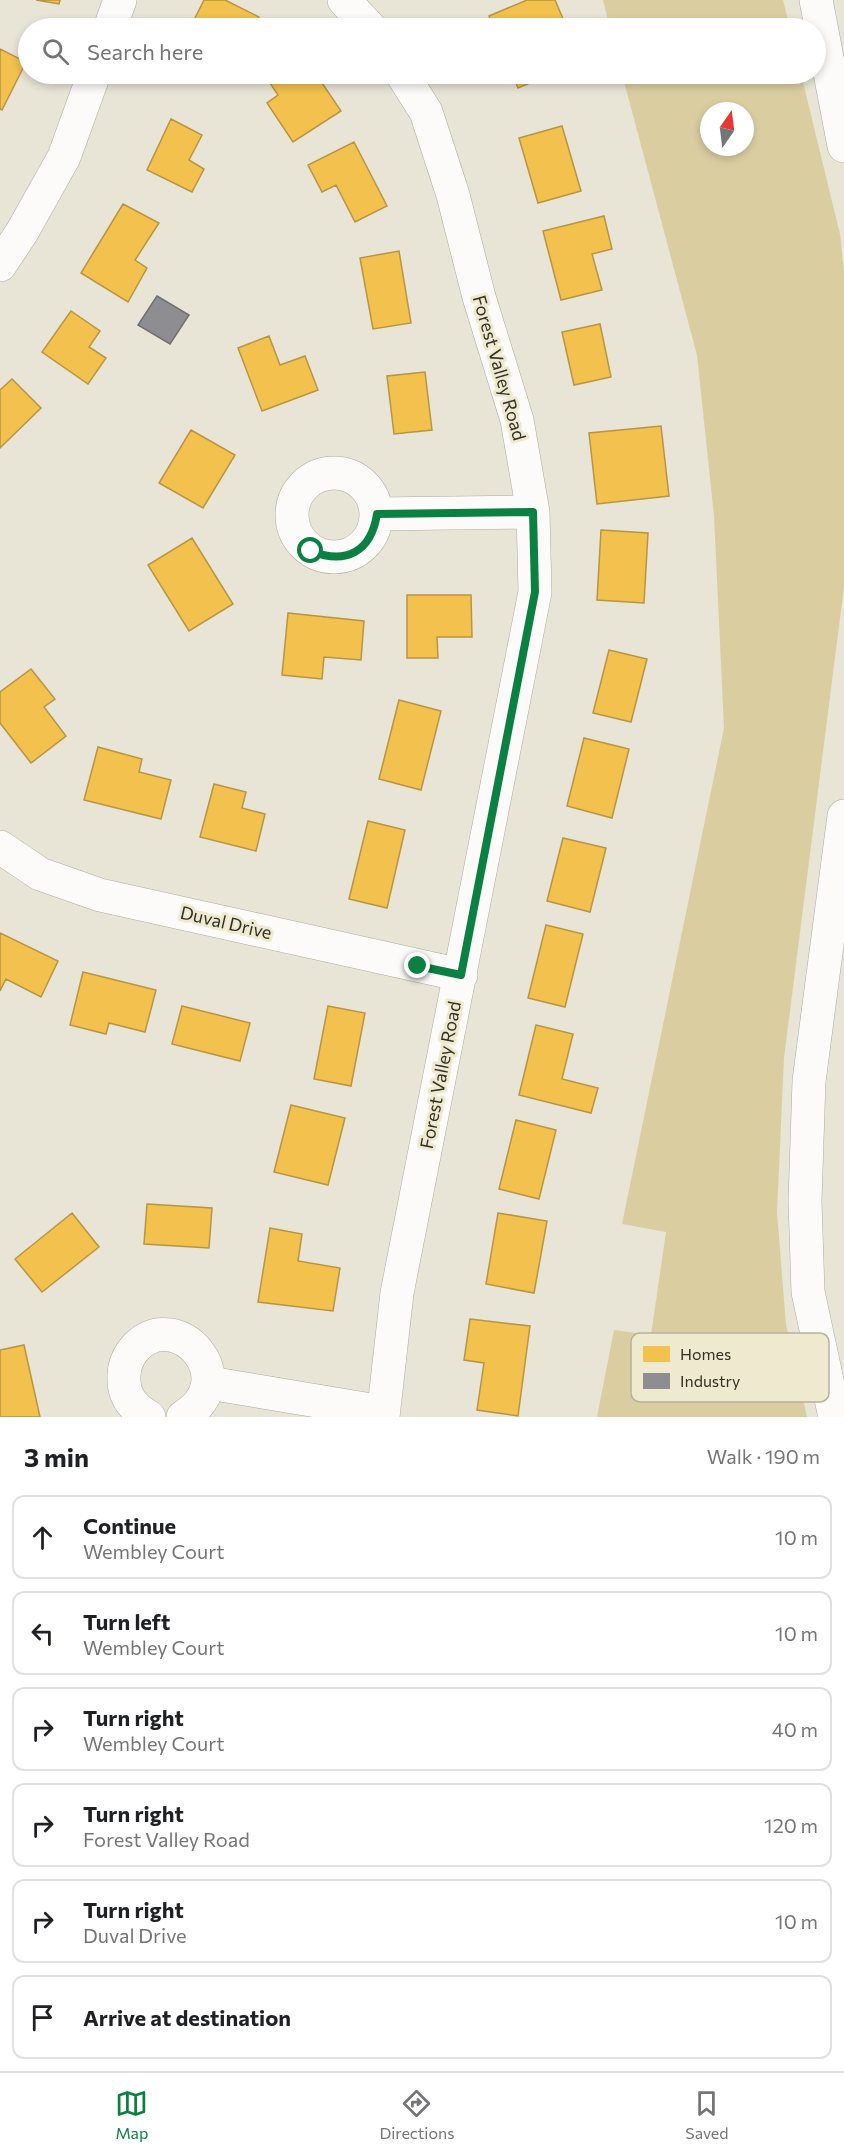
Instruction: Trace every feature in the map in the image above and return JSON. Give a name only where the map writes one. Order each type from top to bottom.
[{"type":"main road","points":[[114,18],[120,0]]},
{"type":"main road","points":[[345,0],[361,18]]},
{"type":"main road","points":[[816,0],[819,18]]},
{"type":"main road","points":[[826,52],[844,146]]},
{"type":"main road","points":[[0,265],[22,232],[64,157],[90,84]]},
{"type":"main road","name":"Forest Valley Road","points":[[383,1414],[398,1293],[535,592],[533,512],[517,420],[479,297],[453,195],[426,112],[408,84]]},
{"type":"main road","points":[[377,514],[533,512]]},
{"type":"main road","points":[[817,1333],[808,1292],[805,1201],[809,1081],[844,816]]},
{"type":"main road","name":"Duval Drive","points":[[0,846],[40,874],[100,895],[461,975]]},
{"type":"main road","points":[[149,1417],[138,1411],[128,1399],[123,1385],[124,1370],[129,1356],[138,1345],[151,1338],[165,1335],[193,1344],[202,1355],[208,1369],[208,1383],[204,1398],[195,1410],[183,1417]]},
{"type":"main road","points":[[208,1383],[383,1414]]},
{"type":"main road","points":[[829,1389],[835,1417]]},
{"type":"shaded area","points":[[603,0],[783,0],[788,18],[608,18]]},
{"type":"shaded area","points":[[625,84],[803,84],[840,234],[844,272],[844,587],[784,1058],[777,1212],[788,1333],[651,1333],[666,1232],[622,1224],[724,728],[714,516],[697,355]]},
{"type":"shaded area","points":[[614,1330],[636,1333],[631,1333],[631,1402],[804,1402],[807,1417],[597,1417]]},
{"type":"building: Homes","points":[[36,0],[60,0],[59,4]]},
{"type":"building: Homes","points":[[204,0],[225,0],[259,17],[259,18],[195,18]]},
{"type":"building: Homes","points":[[527,0],[555,0],[563,18],[490,18],[489,16]]},
{"type":"building: Homes","points":[[0,49],[18,58],[18,78],[2,110],[0,109]]},
{"type":"building: Homes","points":[[271,84],[323,84],[341,111],[293,142],[267,103],[278,95]]},
{"type":"building: Homes","points":[[171,119],[202,135],[189,160],[204,169],[192,192],[147,170]]},
{"type":"building: Homes","points":[[562,126],[581,191],[538,203],[519,138]]},
{"type":"building: Homes","points":[[354,142],[387,206],[355,222],[336,185],[322,192],[308,165]]},
{"type":"building: Homes","points":[[123,204],[159,223],[135,260],[147,268],[128,302],[81,273]]},
{"type":"building: Homes","points":[[604,216],[612,249],[592,254],[602,290],[561,300],[543,231]]},
{"type":"building: Homes","points":[[399,251],[411,323],[373,329],[360,258]]},
{"type":"building: Homes","points":[[71,311],[100,331],[89,347],[106,358],[88,384],[42,352]]},
{"type":"building: Homes","points":[[600,324],[611,377],[574,385],[562,332]]},
{"type":"building: Homes","points":[[269,336],[280,365],[305,356],[318,390],[262,411],[238,348]]},
{"type":"building: Homes","points":[[425,372],[432,430],[394,434],[387,376]]},
{"type":"building: Homes","points":[[12,379],[41,408],[0,448],[0,390]]},
{"type":"building: Homes","points":[[661,426],[669,496],[597,504],[589,433]]},
{"type":"building: Homes","points":[[191,430],[235,455],[203,508],[159,483]]},
{"type":"building: Homes","points":[[601,530],[648,533],[644,603],[597,600]]},
{"type":"building: Homes","points":[[192,538],[233,604],[189,631],[148,565]]},
{"type":"building: Homes","points":[[407,595],[471,595],[472,637],[437,637],[438,658],[407,658]]},
{"type":"building: Homes","points":[[288,613],[364,621],[361,660],[324,657],[322,679],[282,675]]},
{"type":"building: Homes","points":[[609,650],[647,659],[631,722],[593,713]]},
{"type":"building: Homes","points":[[31,669],[55,699],[44,707],[66,736],[31,763],[0,723],[0,692]]},
{"type":"building: Homes","points":[[399,700],[441,711],[421,790],[379,779]]},
{"type":"building: Homes","points":[[584,738],[629,749],[612,818],[567,806]]},
{"type":"building: Homes","points":[[98,747],[142,759],[139,772],[171,780],[161,819],[84,800]]},
{"type":"building: Homes","points":[[214,784],[246,792],[242,808],[265,814],[256,851],[200,837]]},
{"type":"building: Homes","points":[[368,821],[405,830],[387,908],[349,899]]},
{"type":"building: Homes","points":[[563,838],[606,848],[590,912],[547,901]]},
{"type":"building: Homes","points":[[546,925],[583,934],[565,1007],[528,998]]},
{"type":"building: Homes","points":[[0,933],[58,961],[41,997],[6,979],[0,991]]},
{"type":"building: Homes","points":[[83,972],[156,990],[145,1032],[109,1023],[106,1034],[70,1025]]},
{"type":"building: Homes","points":[[182,1006],[250,1023],[240,1061],[172,1044]]},
{"type":"building: Homes","points":[[328,1006],[365,1013],[351,1086],[314,1079]]},
{"type":"building: Homes","points":[[536,1025],[573,1034],[562,1079],[598,1088],[591,1113],[519,1095]]},
{"type":"building: Homes","points":[[291,1105],[345,1118],[328,1185],[274,1172]]},
{"type":"building: Homes","points":[[516,1120],[556,1130],[539,1199],[499,1189]]},
{"type":"building: Homes","points":[[147,1204],[212,1208],[209,1248],[144,1244]]},
{"type":"building: Homes","points":[[72,1213],[99,1247],[42,1292],[15,1259]]},
{"type":"building: Homes","points":[[498,1213],[547,1221],[534,1293],[486,1284]]},
{"type":"building: Homes","points":[[270,1228],[302,1234],[298,1261],[340,1268],[333,1311],[258,1302]]},
{"type":"building: Homes","points":[[470,1319],[530,1326],[518,1416],[477,1410],[484,1363],[464,1360]]},
{"type":"building: Homes","points":[[24,1345],[40,1417],[0,1417],[0,1350]]},
{"type":"building: Industry","points":[[157,296],[189,315],[170,344],[138,325]]},
{"type":"route","points":[[311,551],[325,556],[340,557],[355,552],[367,543],[374,529],[377,514],[533,512],[535,592],[461,975],[418,966]]}]
